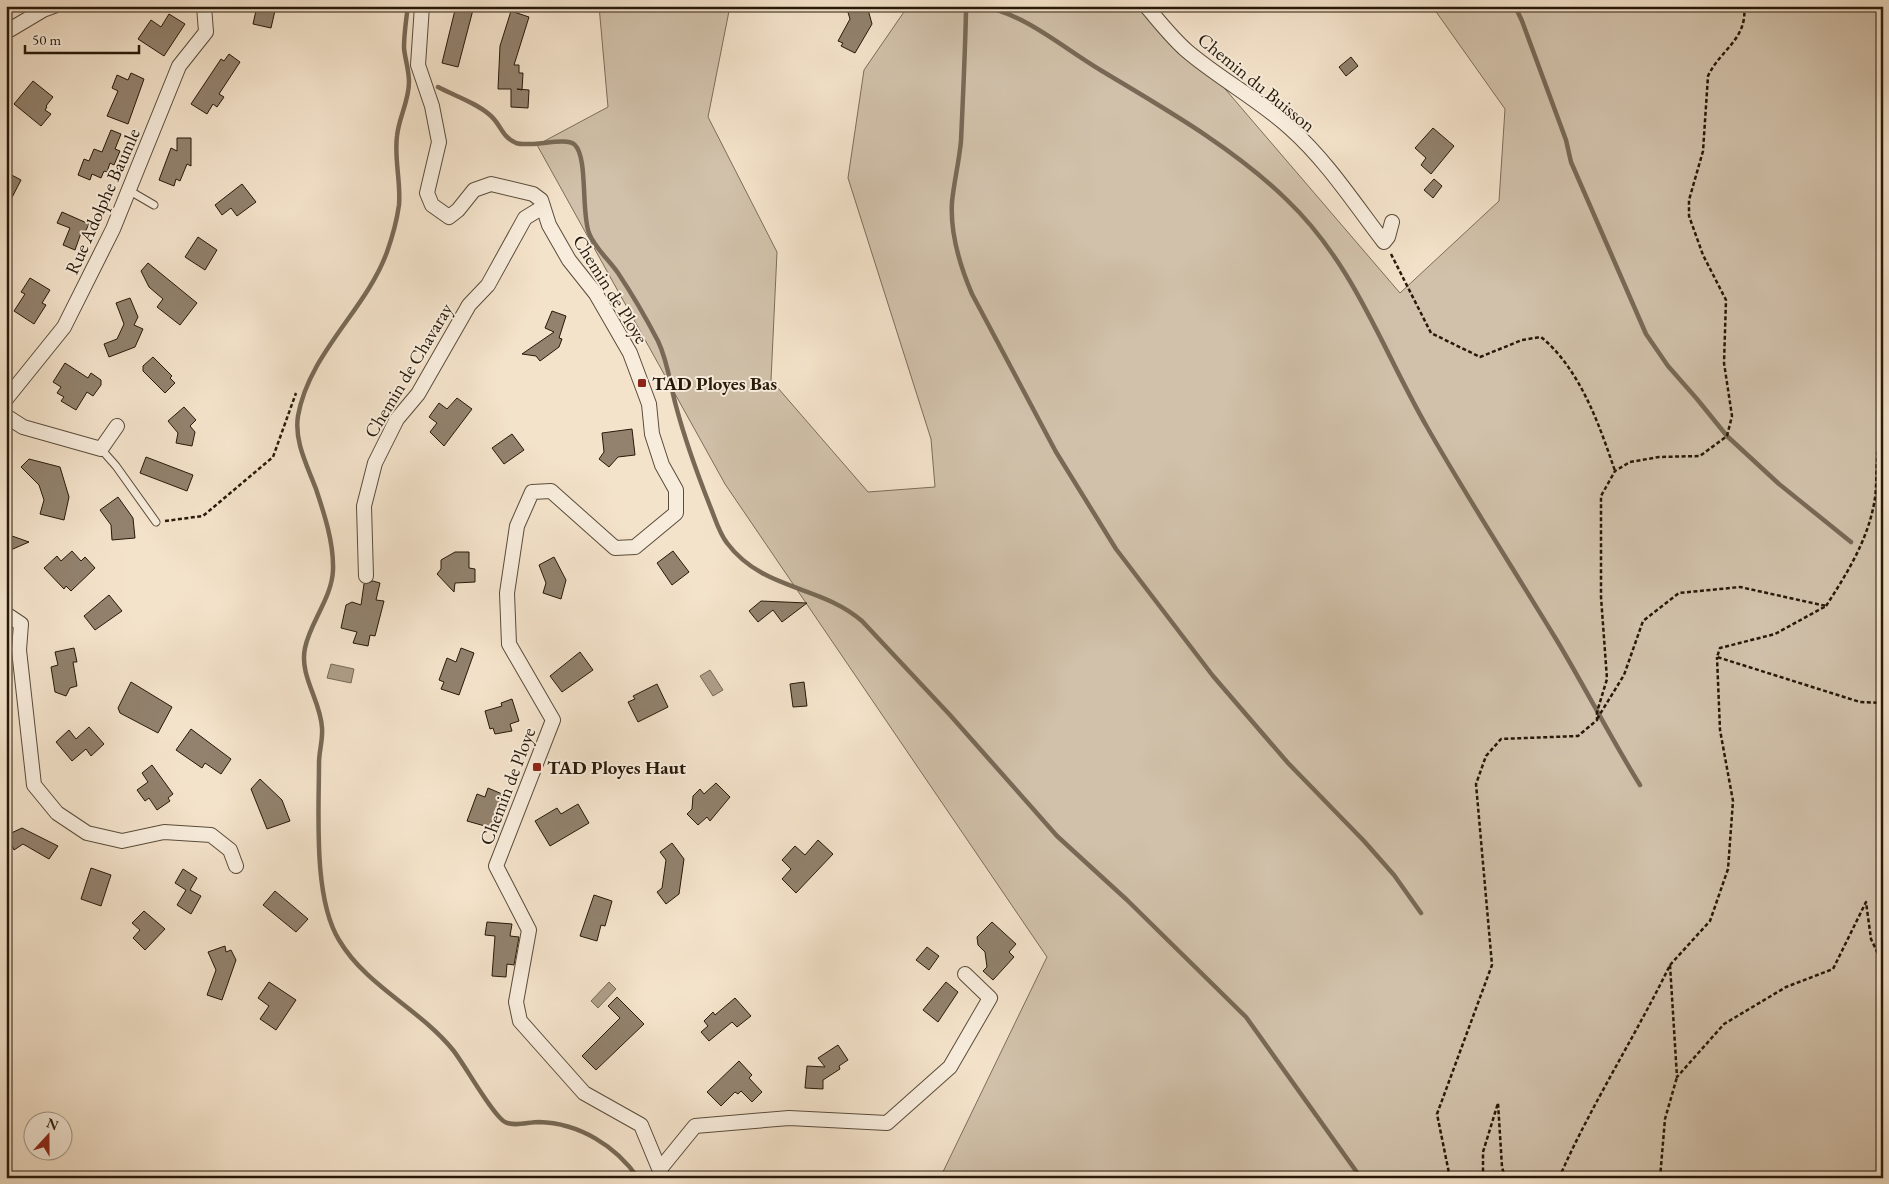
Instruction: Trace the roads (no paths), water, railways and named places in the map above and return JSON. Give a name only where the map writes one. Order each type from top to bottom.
[{"type":"street","points":[[6,32],[42,10],[54,6]]},
{"type":"street","name":"Rue Adolphe Baumle","points":[[6,399],[64,327],[130,191],[179,66],[206,32],[204,6]]},
{"type":"street","name":"Chemin de Ploye","points":[[422,6],[418,65],[432,106],[439,142],[427,193],[432,205],[449,217],[458,210],[474,190],[491,184],[533,194],[541,200],[549,225],[569,260],[596,294],[630,353],[649,404],[652,434],[662,465],[676,490],[676,513],[635,547],[615,548],[551,491],[532,492],[517,526],[511,564],[507,593],[509,644],[553,720],[496,866],[529,930],[516,1002],[520,1021],[584,1094],[641,1125],[662,1174]]},
{"type":"street","name":"Chemin du Buisson","points":[[1146,6],[1186,50],[1211,70],[1253,96],[1290,128],[1320,158],[1384,242],[1388,237],[1392,222]]},
{"type":"street","name":"Chemin de Chavaray","points":[[366,576],[364,506],[375,462],[397,419],[418,394],[469,305],[488,285],[525,218],[542,207]]},
{"type":"street","points":[[6,416],[23,427],[101,449],[116,426]]},
{"type":"street","points":[[6,614],[21,624],[19,650],[34,785],[57,813],[88,833],[122,841],[164,832],[211,835],[230,850],[236,866]]},
{"type":"street","points":[[662,1174],[695,1126],[790,1118],[887,1123],[950,1067],[990,998],[966,974]]},
{"type":"lane","points":[[130,191],[154,205]]},
{"type":"lane","points":[[101,449],[116,466],[156,522]]},
{"type":"waterway","points":[[408,6],[404,48],[409,89],[397,136],[399,205],[394,228],[378,273],[325,352],[314,372],[304,393],[297,425],[305,462],[325,518],[333,560],[332,580],[311,629],[304,658],[307,678],[318,708],[322,728],[319,763],[318,829],[321,878],[325,902],[339,940],[350,956],[378,984],[440,1035],[453,1050],[486,1101],[500,1118],[505,1122],[517,1124],[554,1123],[582,1132],[608,1146],[629,1166],[638,1178]]},
{"type":"waterway","points":[[963,6],[966,12],[961,141],[952,214],[954,237],[972,294],[1056,452],[1116,549],[1213,676],[1288,763],[1364,841],[1394,875],[1421,913]]},
{"type":"waterway","points":[[982,6],[998,10],[1029,24],[1222,146],[1266,181],[1310,225],[1349,279],[1427,427],[1556,639],[1640,785]]},
{"type":"waterway","points":[[1515,6],[1566,140],[1571,162],[1646,334],[1668,366],[1727,436],[1779,484],[1851,542]]},
{"type":"waterway","points":[[438,87],[473,103],[485,111],[494,119],[508,138],[516,143],[564,142],[575,145],[582,161],[585,212],[589,233],[594,243],[614,268],[639,306],[658,341],[683,431],[717,525],[727,543],[741,559],[758,570],[775,579],[829,600],[846,609],[862,621],[950,715],[1057,836],[1127,900],[1246,1017],[1361,1178]]},
{"type":"place","name":"TAD Ployes Bas","points":[[642,383]]},
{"type":"place","name":"TAD Ployes Haut","points":[[537,767]]}]
